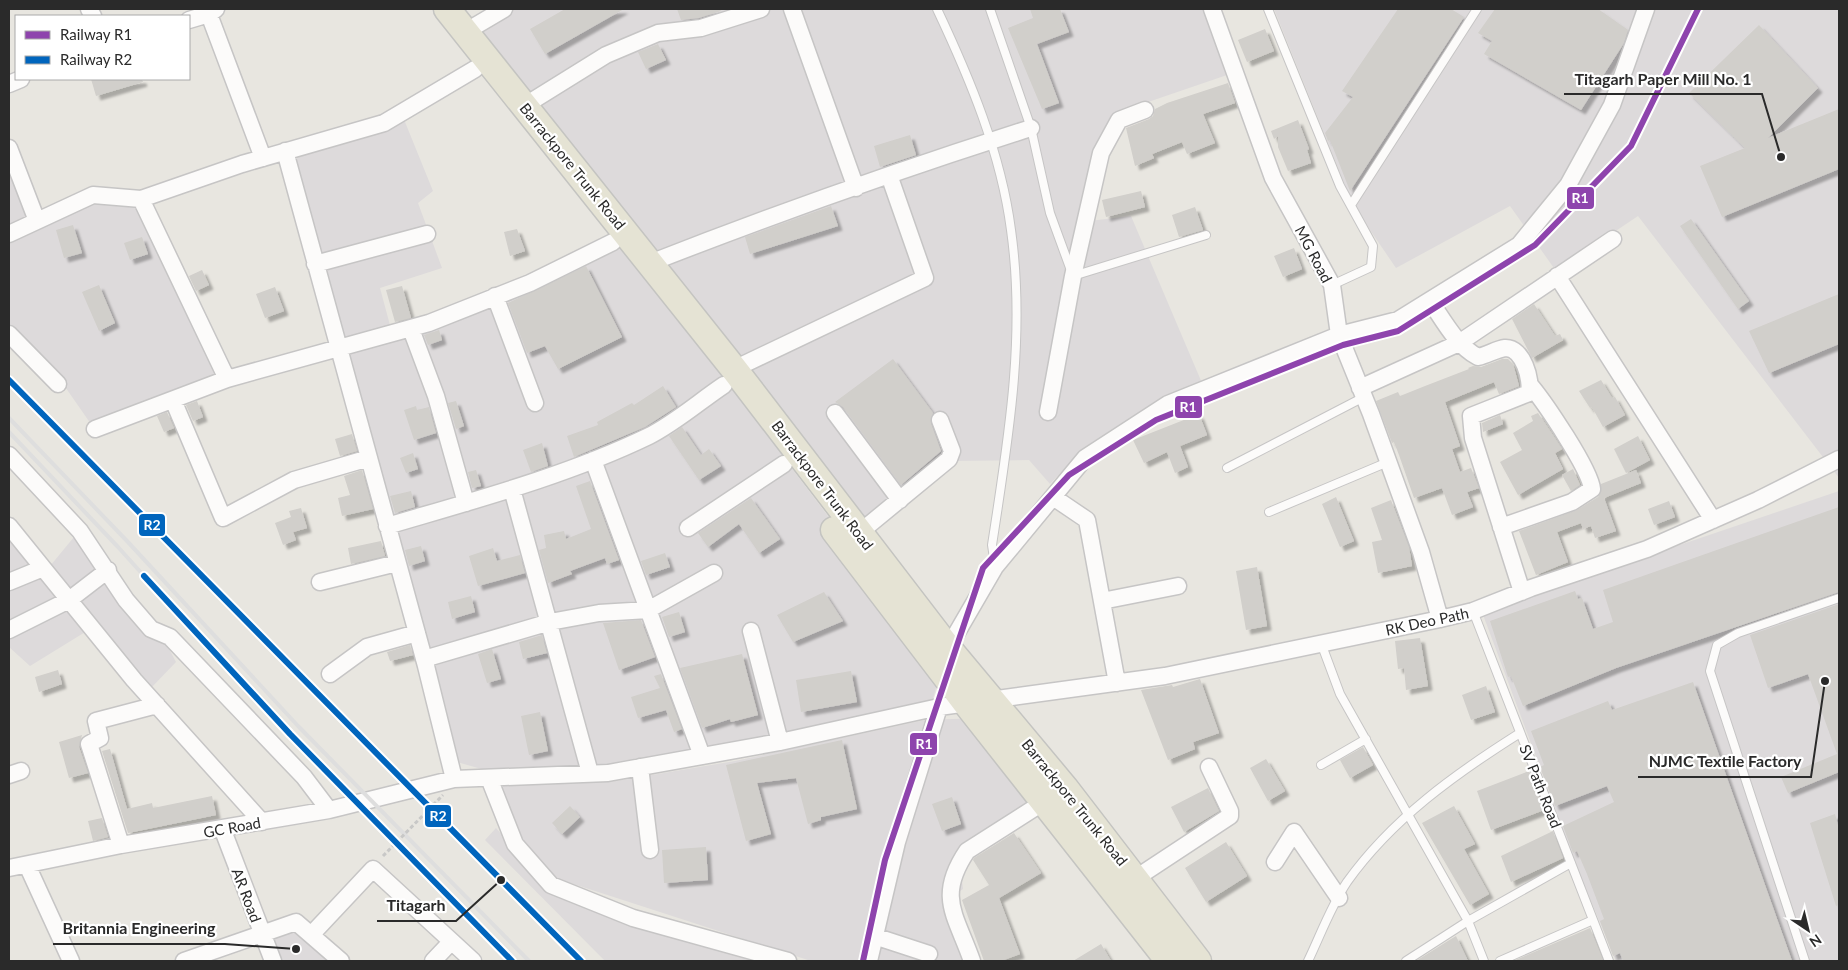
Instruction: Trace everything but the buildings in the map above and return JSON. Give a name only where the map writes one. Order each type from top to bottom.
[{"type":"main road","name":"Barrackpore Trunk Road","points":[[428,9],[613,242],[859,533],[948,648],[978,701]]},
{"type":"main road","name":"Barrackpore Trunk Road","points":[[447,9],[650,263],[729,377],[784,464],[1055,794],[1136,878],[1198,961]]},
{"type":"main road","name":"Barrackpore Trunk Road","points":[[1055,794],[1170,961]]},
{"type":"street","points":[[465,32],[504,9]]},
{"type":"street","points":[[524,106],[606,56],[658,33],[701,28],[761,9]]},
{"type":"street","points":[[792,9],[856,188]]},
{"type":"street","name":"MG Road","points":[[1212,9],[1273,178],[1332,285],[1340,336],[1421,552],[1440,619]]},
{"type":"street","points":[[948,648],[995,567],[1086,458],[1168,404],[1340,336],[1398,320],[1519,245],[1568,185],[1612,105],[1646,9]]},
{"type":"street","points":[[190,20],[211,11],[263,158]]},
{"type":"street","points":[[9,234],[93,195],[142,199],[285,151],[384,122],[475,69]]},
{"type":"street","points":[[1048,412],[1073,276],[1101,152],[1119,120],[1145,110]]},
{"type":"street","points":[[650,263],[751,224],[1031,128]]},
{"type":"street","points":[[9,148],[37,221]]},
{"type":"street","points":[[285,151],[424,659],[454,779]]},
{"type":"street","points":[[387,526],[512,490],[593,460],[651,435],[729,377],[925,278],[890,175]]},
{"type":"street","points":[[142,199],[227,380]]},
{"type":"street","points":[[315,264],[426,234]]},
{"type":"street","points":[[1362,392],[1459,343],[1557,276],[1614,240]]},
{"type":"street","points":[[95,429],[227,380],[411,329],[530,283],[613,242]]},
{"type":"street","points":[[1557,276],[1713,520]]},
{"type":"street","points":[[495,296],[535,403]]},
{"type":"street","points":[[1430,301],[1459,343],[1478,357],[1505,348],[1513,350],[1519,356],[1531,386],[1546,404],[1587,473],[1592,488],[1572,502],[1501,527]]},
{"type":"street","points":[[411,329],[436,396],[466,503]]},
{"type":"street","points":[[9,334],[58,384]]},
{"type":"street","points":[[1522,592],[1473,438],[1471,416],[1529,394],[1531,386]]},
{"type":"street","points":[[173,400],[223,518],[294,480],[368,458]]},
{"type":"street","points":[[836,413],[900,500]]},
{"type":"street","points":[[859,533],[949,459],[952,451],[940,420]]},
{"type":"street","points":[[9,455],[80,531],[108,570],[126,600],[150,629],[170,637],[304,776],[329,810]]},
{"type":"street","name":"RK Deo Path","points":[[702,756],[780,742],[939,707],[1166,676],[1473,611],[1647,549],[1713,520],[1839,459]]},
{"type":"street","points":[[593,460],[702,756]]},
{"type":"street","points":[[688,528],[784,464]]},
{"type":"street","points":[[512,490],[550,622],[590,773]]},
{"type":"street","points":[[1053,497],[1087,520],[1117,683]]},
{"type":"street","points":[[9,526],[68,600],[157,705],[262,822]]},
{"type":"street","points":[[320,582],[398,563]]},
{"type":"street","points":[[9,582],[43,568]]},
{"type":"street","points":[[9,630],[68,600],[108,570]]},
{"type":"street","points":[[424,659],[550,622],[599,613],[648,610],[714,573]]},
{"type":"street","points":[[1102,601],[1178,586]]},
{"type":"street","points":[[751,630],[780,742]]},
{"type":"street","points":[[330,674],[367,647],[417,633]]},
{"type":"street","points":[[121,845],[90,744],[100,738],[96,721],[157,705]]},
{"type":"street","points":[[869,961],[897,842],[939,707]]},
{"type":"street","name":"GC Road","points":[[9,868],[121,845],[329,810],[454,779],[590,773],[640,767],[702,756]]},
{"type":"street","points":[[640,767],[650,850]]},
{"type":"street","points":[[1136,878],[1230,816],[1230,812],[1209,767]]},
{"type":"street","points":[[489,778],[515,844],[551,885],[634,918],[788,961]]},
{"type":"street","points":[[972,961],[950,904],[950,886],[959,863],[967,851],[1055,794]]},
{"type":"street","name":"AR Road","points":[[222,828],[273,961]]},
{"type":"street","points":[[1275,862],[1294,832],[1339,898]]},
{"type":"street","points":[[27,865],[71,961]]},
{"type":"street","points":[[311,935],[373,868],[473,961]]},
{"type":"street","points":[[184,961],[296,922],[341,961]]},
{"type":"street","points":[[874,936],[929,954]]},
{"type":"street","points":[[433,961],[452,942]]},
{"type":"lane","points":[[937,9],[992,141],[1011,230],[1017,310],[1012,409],[992,553],[995,567]]},
{"type":"lane","points":[[990,9],[1031,128],[1050,213],[1073,276],[1206,235]]},
{"type":"lane","points":[[1268,9],[1340,186],[1373,246],[1371,267],[1332,285]]},
{"type":"lane","points":[[1351,205],[1477,9]]},
{"type":"lane","points":[[1227,468],[1362,392]]},
{"type":"lane","points":[[1269,512],[1388,462]]},
{"type":"lane","points":[[1805,961],[1710,671],[1717,645],[1738,632],[1839,598]]},
{"type":"lane","name":"SV Path Road","points":[[1473,611],[1609,961]]},
{"type":"lane","points":[[1321,643],[1340,694],[1468,921],[1484,961]]},
{"type":"lane","points":[[1308,961],[1346,884],[1384,838],[1447,781],[1520,733]]},
{"type":"lane","points":[[1321,765],[1366,739]]},
{"type":"lane","points":[[1406,961],[1468,921],[1572,863]]},
{"type":"lane","points":[[1500,961],[1593,920]]},
{"type":"path","points":[[383,856],[443,795]]},
{"type":"shaded area","points":[[507,9],[1205,9],[1230,74],[1116,113],[1081,222],[1131,216],[1202,383],[1082,450],[1050,484],[1029,460],[948,461],[863,530],[473,31]]},
{"type":"shaded area","points":[[1274,9],[1839,9],[1839,478],[1638,216],[1556,271],[1510,206],[1396,268],[1353,205]]},
{"type":"shaded area","points":[[403,117],[433,191],[418,203],[442,268],[380,288],[391,329],[345,343],[292,160]]},
{"type":"shaded area","points":[[9,163],[36,228],[96,199],[140,203],[220,376],[93,427],[61,381],[9,328]]},
{"type":"shaded area","points":[[625,244],[725,377],[647,434],[393,521],[346,353]]},
{"type":"shaded area","points":[[732,384],[796,474],[942,666],[931,706],[610,766],[492,772],[457,762],[394,529],[653,444]]},
{"type":"shaded area","points":[[1839,491],[1839,961],[1616,961],[1580,875],[1482,612]]},
{"type":"shaded area","points":[[74,537],[101,568],[149,637],[167,645],[176,662],[151,688],[95,626],[30,666],[9,647],[9,538],[41,577]]},
{"type":"shaded area","points":[[981,718],[1042,792],[958,850],[963,889],[945,902],[967,961],[811,961],[555,878],[520,843],[498,783],[610,782],[735,761],[925,720]]},
{"type":"shaded area","points":[[496,828],[550,890],[760,961],[605,961],[485,840]]},
{"type":"shaded area","points":[[295,926],[335,961],[276,961],[265,936]]},
{"type":"railway","points":[[863,961],[885,860],[983,568],[1069,475],[1156,420],[1343,345],[1398,331],[1535,245],[1631,146],[1698,9]]},
{"type":"railway","points":[[9,418],[127,541],[299,727],[529,961]]},
{"type":"railway","points":[[9,432],[118,547],[227,668],[512,961]]},
{"type":"rail line","name":"R1","points":[[863,961],[885,860],[983,568],[1069,475],[1156,420],[1343,345],[1398,331],[1535,245],[1631,146],[1698,9]]},
{"type":"rail line","name":"R2","points":[[9,380],[581,961]]},
{"type":"rail line","name":"R2","points":[[144,576],[290,734],[512,961]]},
{"type":"place","name":"Titagarh Paper Mill No. 1","points":[[1781,157]]},
{"type":"place","name":"NJMC Textile Factory","points":[[1825,681]]},
{"type":"place","name":"Titagarh","points":[[501,880]]},
{"type":"place","name":"Britannia Engineering","points":[[296,949]]}]
